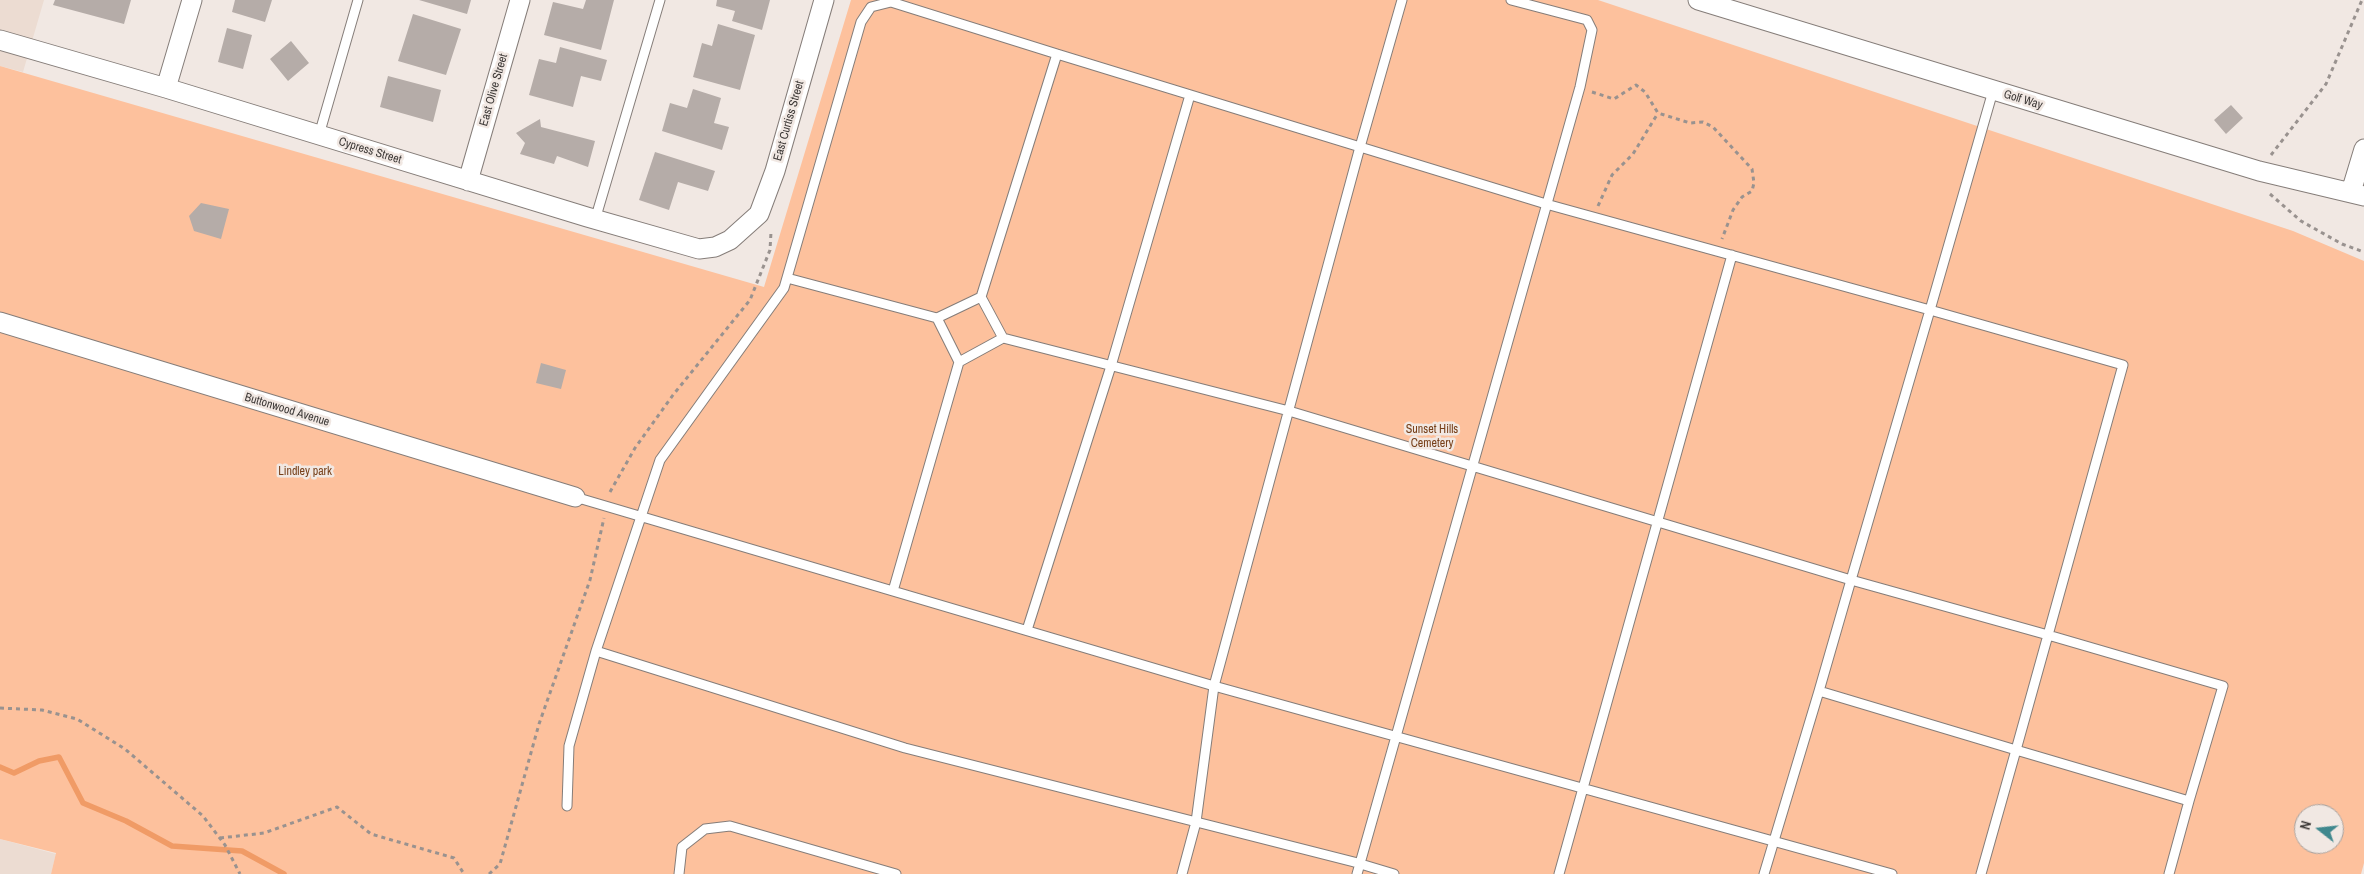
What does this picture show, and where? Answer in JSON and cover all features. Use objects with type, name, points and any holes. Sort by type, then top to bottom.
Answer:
[{"type":"street","points":[[166,88],[192,0]]},
{"type":"street","name":"East Olive Street","points":[[468,181],[520,0]]},
{"type":"street","name":"East Curtiss Street","points":[[738,233],[759,214],[775,171],[824,0]]},
{"type":"street","name":"Golf Way","points":[[1698,0],[2259,171],[2358,194]]},
{"type":"street","name":"Cypress Street","points":[[0,40],[166,88],[595,220],[699,248],[715,247],[738,233]]},
{"type":"street","points":[[2358,194],[2364,149]]},
{"type":"street","name":"Buttonwood Avenue","points":[[0,322],[574,496]]},
{"type":"lane","points":[[319,135],[358,0]]},
{"type":"lane","points":[[595,220],[660,0]]},
{"type":"lane","points":[[1182,874],[1196,822],[1214,686],[1360,147],[1402,0]]},
{"type":"lane","points":[[1357,874],[1471,466],[1580,87],[1592,30],[1587,20],[1511,0]]},
{"type":"lane","points":[[567,806],[569,746],[596,651],[660,460],[784,288],[861,22],[871,7],[890,2],[1546,204],[2122,365],[1981,874]]},
{"type":"lane","points":[[1003,338],[981,297],[1057,54]]},
{"type":"lane","points":[[1764,874],[1930,310],[1992,91]]},
{"type":"lane","points":[[1026,630],[1111,366],[1190,95]]},
{"type":"lane","points":[[1559,874],[1732,255]]},
{"type":"lane","points":[[787,278],[937,318],[981,297]]},
{"type":"lane","points":[[893,591],[959,362],[937,318]]},
{"type":"lane","points":[[959,362],[1003,338],[1289,411],[1851,580],[2223,686],[2169,874]]},
{"type":"lane","points":[[574,496],[1214,686],[1892,874]]},
{"type":"lane","points":[[596,651],[905,748],[1360,863],[1394,874]]},
{"type":"lane","points":[[1819,691],[2189,801]]},
{"type":"lane","points":[[679,874],[682,847],[705,829],[730,826],[896,874]]},
{"type":"path","points":[[2362,0],[2358,15],[2326,84],[2259,171],[2265,189],[2300,221],[2342,244],[2364,252]]},
{"type":"path","points":[[1580,87],[1614,99],[1636,85],[1645,92],[1658,113],[1690,123],[1703,122],[1712,127],[1752,169],[1754,183],[1752,191],[1742,197],[1733,210],[1718,251]]},
{"type":"path","points":[[1593,217],[1612,175],[1633,154],[1658,113]]},
{"type":"path","points":[[0,708],[42,710],[77,719],[125,749],[203,816],[225,845],[240,874]]},
{"type":"path","points":[[220,838],[264,834],[337,807],[371,834],[454,858],[464,874]]},
{"type":"shaded area","points":[[0,0],[44,0],[23,72],[0,66]]},
{"type":"shaded area","points":[[0,839],[56,854],[51,874],[0,874]]},
{"type":"green space","name":"Sunset Hills Cemetery","points":[[851,0],[1598,0],[2293,231],[2364,261],[2364,863],[2361,874],[51,874],[56,853],[0,839],[0,66],[764,287]]},
{"type":"building","points":[[55,0],[131,0],[124,24],[53,5]]},
{"type":"building","points":[[235,0],[272,0],[265,22],[232,12]]},
{"type":"building","points":[[419,0],[471,0],[467,14]]},
{"type":"building","points":[[586,0],[614,0],[601,50],[544,35],[553,2],[583,9]]},
{"type":"building","points":[[717,0],[770,0],[762,30],[732,21],[735,11],[716,6]]},
{"type":"building","points":[[413,14],[461,29],[446,75],[398,61]]},
{"type":"building","points":[[718,24],[755,35],[740,90],[693,77],[702,43],[712,46]]},
{"type":"building","points":[[227,28],[252,35],[243,69],[218,62]]},
{"type":"building","points":[[291,41],[309,63],[288,81],[270,59]]},
{"type":"building","points":[[560,47],[607,60],[601,81],[581,76],[573,107],[529,95],[539,59],[556,63]]},
{"type":"building","points":[[388,76],[441,90],[433,122],[380,107]]},
{"type":"building","points":[[693,89],[721,98],[714,123],[729,127],[722,150],[662,131],[670,103],[687,108]]},
{"type":"building","points":[[2231,105],[2243,118],[2226,134],[2214,120]]},
{"type":"building","points":[[540,119],[541,127],[595,141],[588,167],[557,156],[554,164],[520,154],[525,143],[516,133]]},
{"type":"building","points":[[655,152],[715,171],[708,191],[678,182],[669,210],[639,200]]},
{"type":"building","points":[[201,203],[229,209],[221,239],[194,231],[189,216]]},
{"type":"building","points":[[541,363],[566,370],[561,389],[536,383]]},
{"type":"waterway","points":[[0,767],[14,773],[39,761],[59,757],[83,803],[126,821],[172,846],[242,851],[284,874]]},
{"type":"park label","name":"Lindley park","points":[[305,472]]}]
